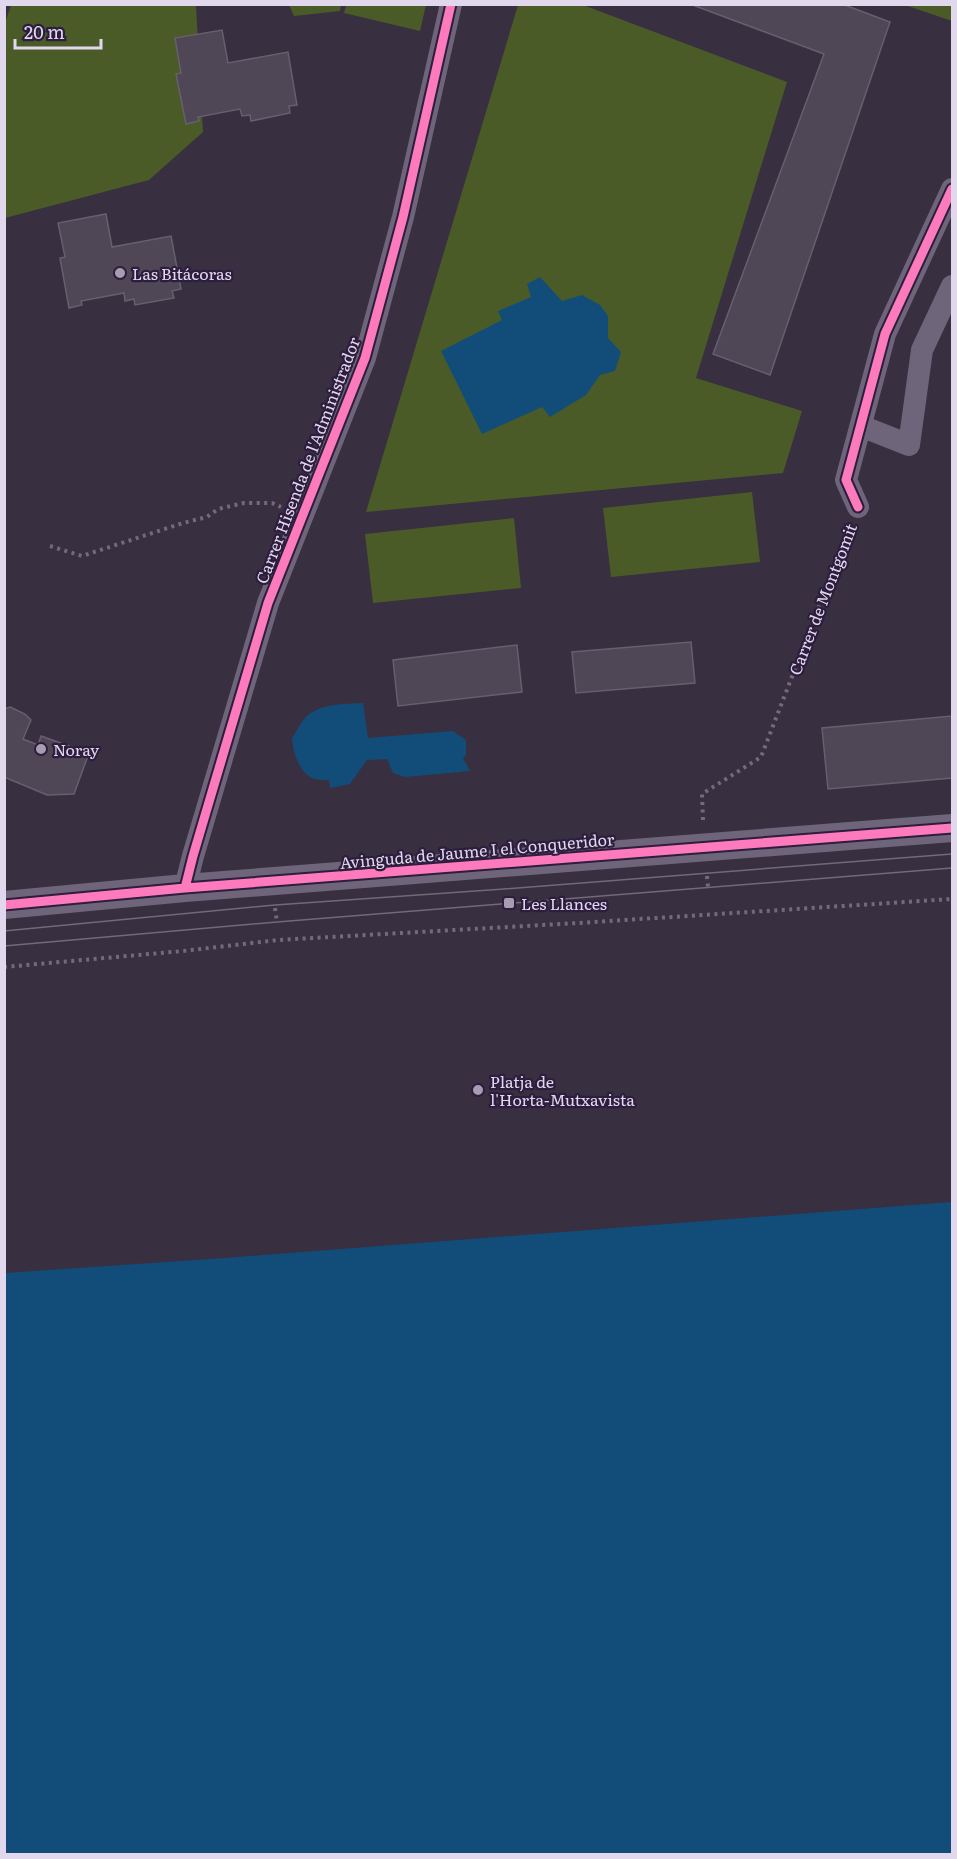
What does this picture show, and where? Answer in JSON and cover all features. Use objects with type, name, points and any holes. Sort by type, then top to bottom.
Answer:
[{"type":"street","name":"Carrer Hisenda de l'Administrador","points":[[185,888],[268,603],[365,358],[403,218],[451,4]]},
{"type":"street","name":"Carrer de Montgomit","points":[[858,507],[846,480],[885,334],[952,189]]},
{"type":"street","points":[[861,426],[909,446],[922,350],[952,286]]},
{"type":"street","name":"Avinguda de Jaume I el Conqueridor","points":[[4,905],[185,888],[952,828]]},
{"type":"path","points":[[50,546],[82,556],[207,517],[218,509],[244,503],[272,503],[302,516]]},
{"type":"path","points":[[4,967],[278,940],[952,899]]},
{"type":"green space","points":[[346,4],[426,5],[420,31],[344,13]]},
{"type":"green space","points":[[11,5],[196,5],[203,132],[149,180],[5,218],[4,26]]},
{"type":"green space","points":[[289,5],[341,5],[340,11],[294,16]]},
{"type":"green space","points":[[518,5],[583,5],[787,82],[696,378],[802,411],[783,473],[366,512]]},
{"type":"green space","points":[[905,5],[952,5],[952,21]]},
{"type":"green space","points":[[752,492],[760,562],[611,577],[603,508]]},
{"type":"green space","points":[[514,518],[521,588],[373,603],[365,534]]},
{"type":"water","points":[[540,277],[562,301],[582,295],[600,305],[608,316],[608,338],[621,352],[615,371],[600,375],[586,395],[550,417],[542,407],[482,434],[441,351],[502,320],[498,311],[531,297],[527,284]]},
{"type":"water","points":[[363,703],[368,738],[453,731],[466,740],[466,755],[463,758],[470,771],[405,777],[393,773],[387,759],[367,760],[350,784],[330,788],[329,780],[309,776],[301,768],[295,756],[292,738],[303,720],[311,713],[325,707]]},
{"type":"water","points":[[952,1202],[952,1854],[5,1854],[5,1273]]},
{"type":"building","points":[[690,4],[842,4],[890,22],[770,375],[713,354],[824,54]]},
{"type":"building","points":[[222,30],[228,63],[288,52],[297,105],[289,106],[290,113],[251,121],[250,115],[242,116],[240,109],[198,117],[199,121],[186,124],[176,74],[181,73],[175,38]]},
{"type":"building","name":"Las Bitácoras","points":[[106,214],[112,247],[171,236],[181,289],[172,291],[174,298],[135,305],[134,299],[125,301],[124,293],[81,301],[82,305],[69,308],[60,258],[65,257],[58,223]]},
{"type":"building","points":[[691,642],[695,683],[576,693],[572,652]]},
{"type":"building","points":[[517,645],[522,692],[398,706],[393,660]]},
{"type":"building","name":"Noray","points":[[10,707],[25,714],[31,720],[23,739],[38,745],[41,736],[89,753],[74,794],[47,795],[4,777],[4,709]]},
{"type":"building","points":[[952,716],[952,778],[828,789],[822,728]]},
{"type":"tram line","points":[[4,931],[275,905],[952,854]]},
{"type":"tram line","points":[[4,946],[952,868]]},
{"type":"cycle path","points":[[185,888],[268,603],[365,358],[403,217],[451,4]]},
{"type":"cycle path","points":[[858,507],[846,480],[885,334],[952,189]]},
{"type":"cycle path","points":[[4,905],[185,888],[952,828]]},
{"type":"place","name":"Las Bitácoras","points":[[120,273]]},
{"type":"place","name":"Noray","points":[[41,749]]},
{"type":"place","name":"Les Llances","points":[[509,903]]},
{"type":"place","name":"Platja de l'Horta-Mutxavista","points":[[478,1090]]}]
